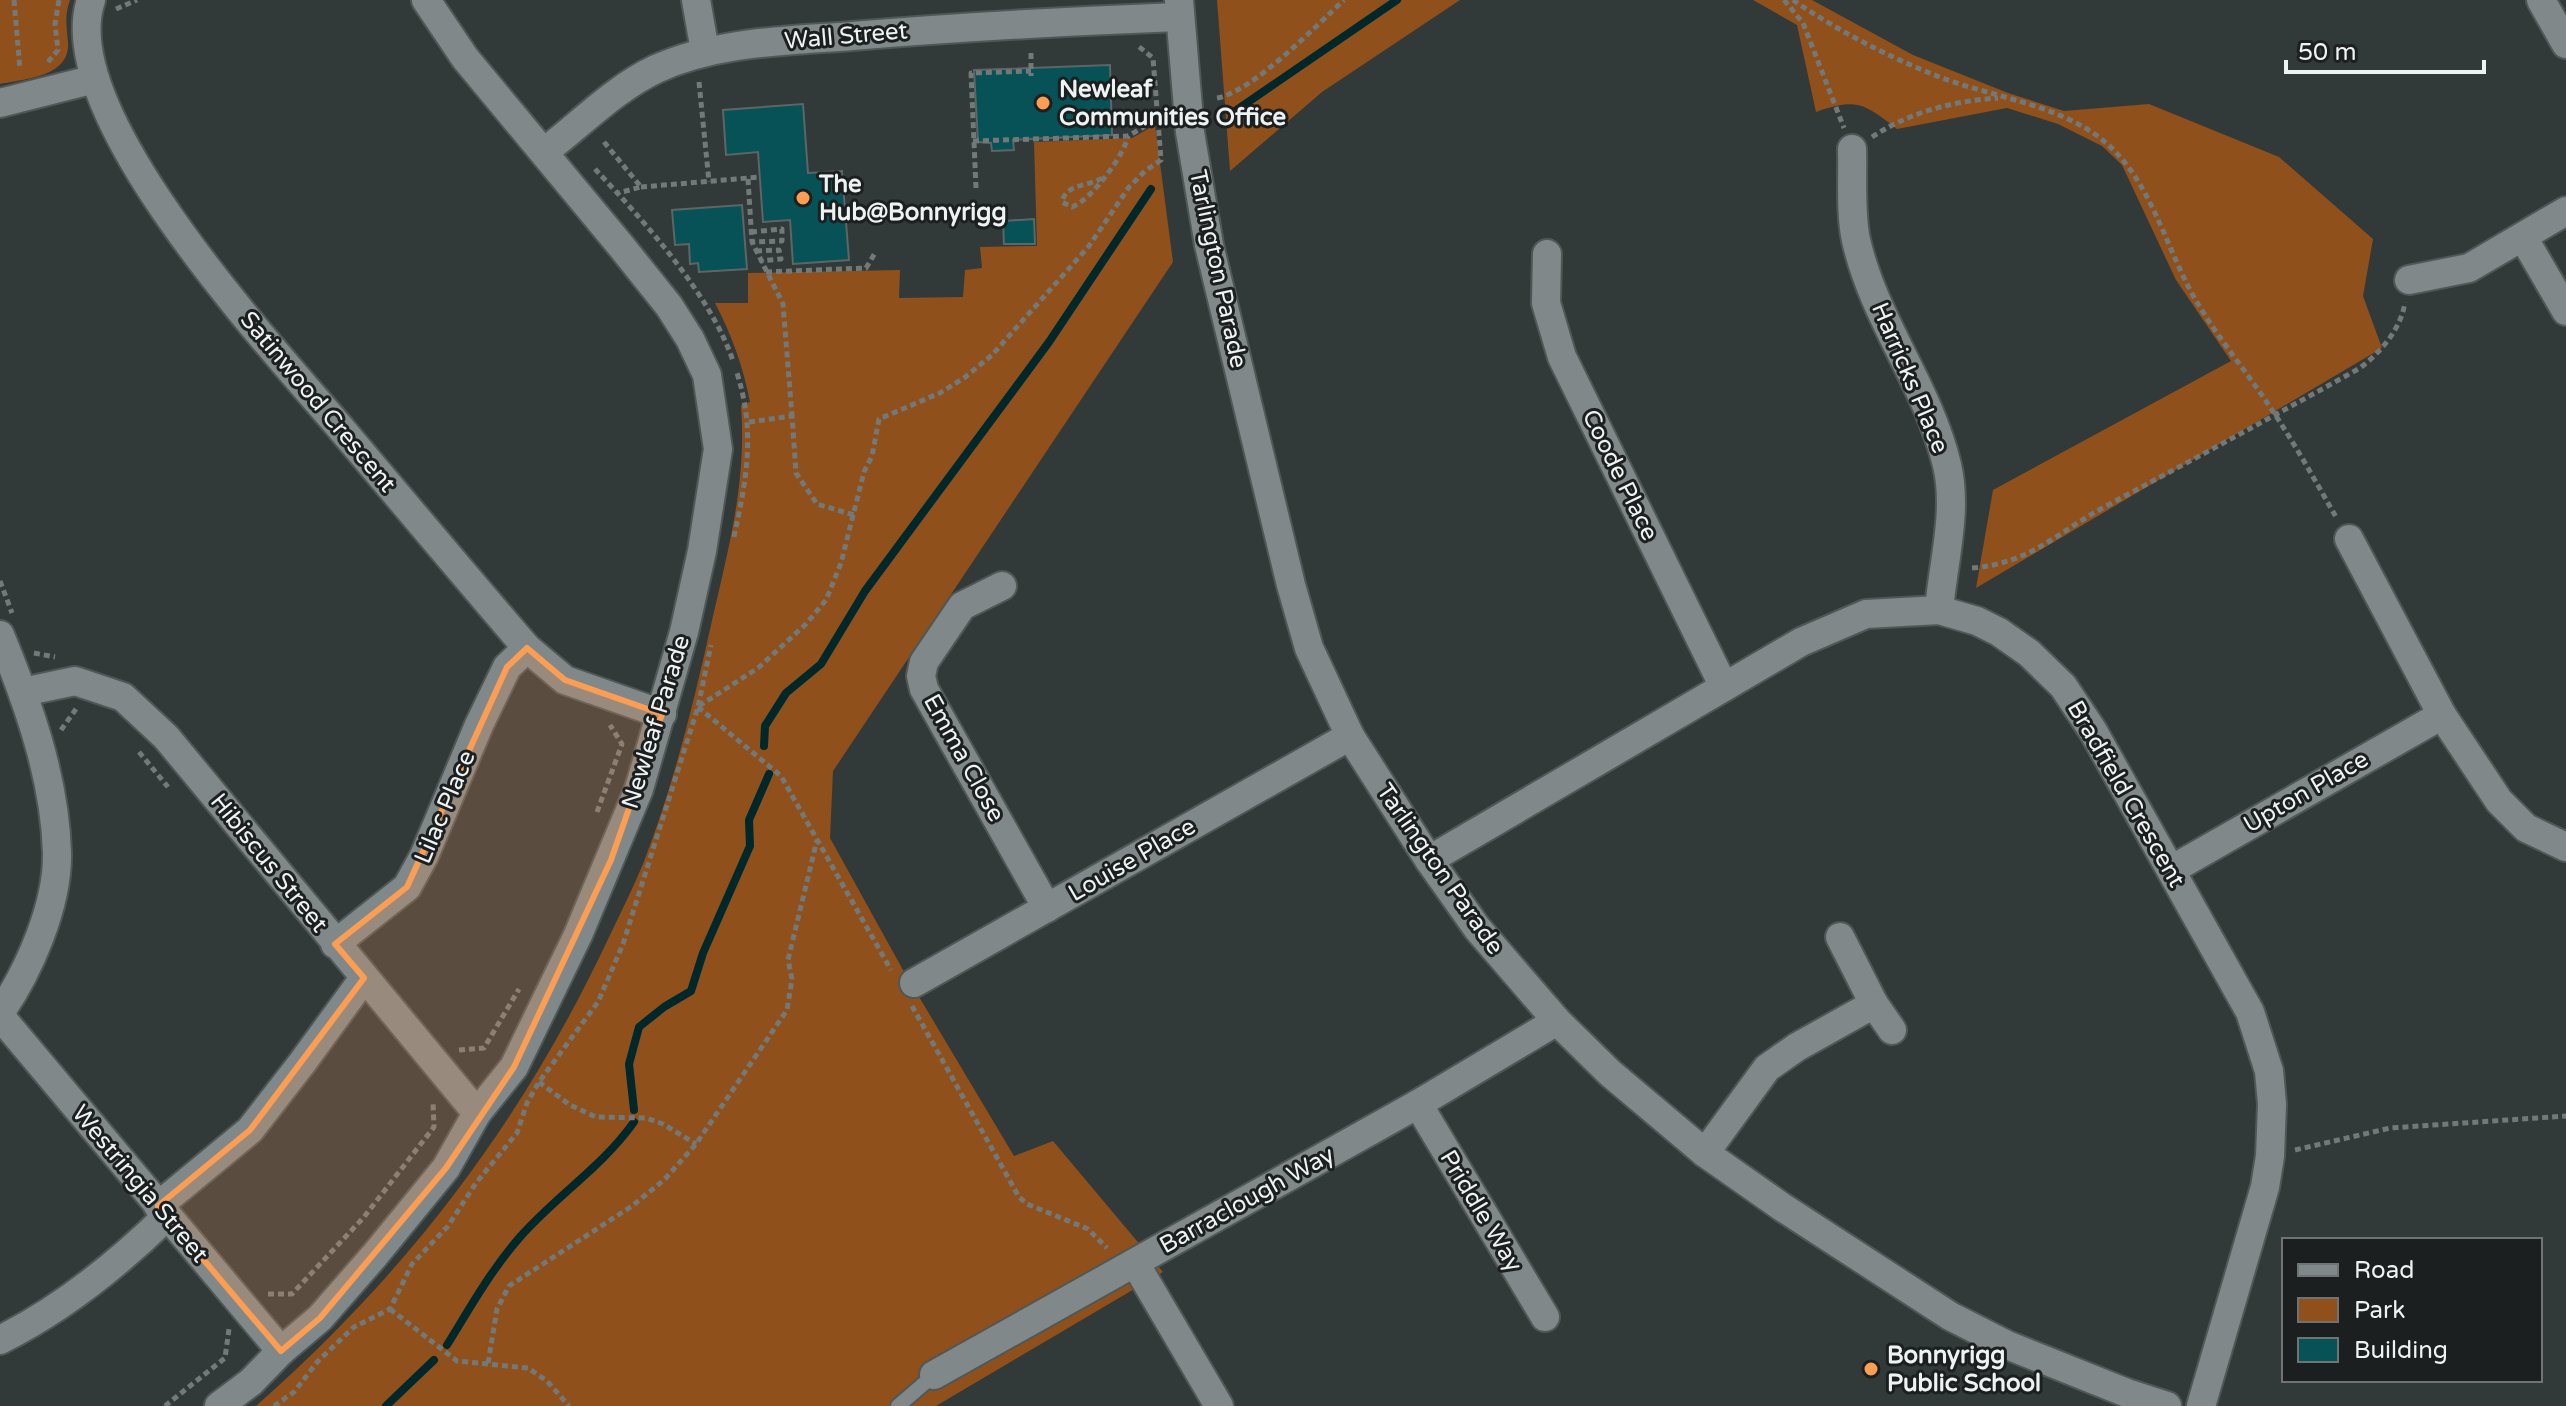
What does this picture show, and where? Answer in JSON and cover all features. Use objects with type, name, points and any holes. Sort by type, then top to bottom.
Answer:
[{"type":"street","points":[[696,0],[705,51]]},
{"type":"street","points":[[2541,0],[2566,44]]},
{"type":"street","name":"Newleaf Parade","points":[[219,1406],[251,1382],[320,1318],[375,1255],[446,1168],[477,1113],[514,1067],[578,935],[639,789],[684,632],[711,501],[718,449],[712,400],[707,375],[690,339],[669,306],[465,58],[432,2]]},
{"type":"street","name":"Wall Street","points":[[544,152],[611,97],[655,70],[705,51],[741,45],[1179,8]]},
{"type":"street","name":"Tarlington Parade","points":[[1179,8],[1190,132],[1213,261],[1309,648],[1350,736],[1429,860],[1477,928],[1557,1021],[1610,1073],[1705,1153],[1950,1316],[2007,1345],[2167,1406]]},
{"type":"street","name":"Satinwood Crescent","points":[[100,10],[86,14],[85,43],[95,79],[142,174],[196,256],[527,648],[565,680],[662,714]]},
{"type":"street","points":[[0,103],[95,79]]},
{"type":"street","name":"Harricks Place","points":[[1852,149],[1856,239],[1878,306],[1935,423],[1948,467],[1951,504],[1939,610]]},
{"type":"street","points":[[2409,280],[2469,268],[2566,211]]},
{"type":"street","points":[[2523,237],[2566,311]]},
{"type":"street","name":"Coode Place","points":[[1547,254],[1546,303],[1562,357],[1724,687]]},
{"type":"street","points":[[2349,539],[2442,715],[2499,801],[2526,828],[2566,847]]},
{"type":"street","name":"Emma Close","points":[[1002,586],[962,606],[924,662],[921,676],[924,689],[1047,908]]},
{"type":"street","name":"Bradfield Crescent","points":[[1429,860],[1801,642],[1866,614],[1939,610],[1977,621],[2029,653],[2063,686],[2093,731],[2250,1012],[2269,1071],[2272,1104],[2270,1156],[2257,1221],[2201,1406]]},
{"type":"street","points":[[0,635],[23,692],[53,807],[57,856],[51,906],[15,992],[0,1014]]},
{"type":"street","name":"Lilac Place","points":[[335,944],[407,887],[424,856],[507,667],[527,648]]},
{"type":"street","name":"Hibiscus Street","points":[[23,692],[75,681],[123,697],[166,737],[477,1113]]},
{"type":"street","name":"Upton Place","points":[[2171,870],[2442,715]]},
{"type":"street","name":"Louise Place","points":[[914,983],[1350,736]]},
{"type":"street","points":[[1840,937],[1874,1004],[1892,1030]]},
{"type":"street","points":[[0,1340],[68,1299],[129,1254],[162,1211],[250,1130],[364,978]]},
{"type":"street","points":[[1705,1153],[1767,1068],[1797,1047],[1874,1004]]},
{"type":"street","name":"Westringia Street","points":[[0,1014],[281,1351]]},
{"type":"street","name":"Barraclough Way","points":[[934,1375],[1418,1104],[1557,1021]]},
{"type":"street","name":"Priddle Way","points":[[1418,1104],[1545,1317]]},
{"type":"street","points":[[1135,1263],[1219,1406]]},
{"type":"lane","points":[[898,1406],[934,1375]]},
{"type":"path","points":[[14,0],[20,69]]},
{"type":"path","points":[[42,64],[52,60],[58,50],[55,24],[59,0]]},
{"type":"path","points":[[100,10],[115,10],[137,0]]},
{"type":"path","points":[[1217,98],[1229,96],[1278,59],[1344,0]]},
{"type":"path","points":[[1784,0],[1803,23],[1852,149],[1899,121],[1931,109],[1972,100],[2002,98],[2052,111],[2094,133],[2115,150],[2154,210],[2197,302],[2276,415],[2349,539]]},
{"type":"path","points":[[1793,0],[1858,40],[1937,76],[2023,104]]},
{"type":"path","points":[[698,707],[758,668],[806,624],[826,600],[841,563],[864,472],[872,456],[879,419],[940,393],[992,355],[1089,246],[1129,187],[1161,160],[1153,58],[1138,46]]},
{"type":"path","points":[[976,188],[971,73],[1031,73],[1031,53]]},
{"type":"path","points":[[10,71],[31,67]]},
{"type":"path","points":[[699,82],[709,182]]},
{"type":"path","points":[[973,141],[1128,136],[1158,119]]},
{"type":"path","points":[[1102,178],[1092,184],[1071,188],[1062,202],[1072,207],[1091,194],[1126,145],[1128,136]]},
{"type":"path","points":[[604,142],[641,187]]},
{"type":"path","points":[[618,193],[641,187],[760,177]]},
{"type":"path","points":[[748,179],[752,242],[783,304],[796,473],[817,504],[854,515]]},
{"type":"path","points":[[751,232],[782,229],[782,241],[752,242]]},
{"type":"path","points":[[756,251],[779,250],[781,259],[760,261]]},
{"type":"path","points":[[766,272],[866,268],[875,253]]},
{"type":"path","points":[[1943,570],[1996,566],[2022,558],[2080,520],[2276,415],[2372,359],[2402,321],[2409,280]]},
{"type":"path","points":[[749,422],[792,416]]},
{"type":"path","points":[[58,733],[76,709],[87,712]]},
{"type":"path","points":[[594,822],[622,744],[612,726],[607,724]]},
{"type":"path","points":[[488,1363],[497,1309],[509,1286],[632,1206],[664,1180],[696,1144],[787,1010],[792,979],[788,960],[817,839]]},
{"type":"path","points":[[456,1051],[484,1048],[521,986]]},
{"type":"path","points":[[539,1082],[570,1105],[596,1117],[646,1118],[663,1124],[696,1144]]},
{"type":"path","points":[[2270,1156],[2390,1128],[2566,1116]]},
{"type":"path","points":[[258,1283],[268,1295],[292,1294],[364,1217],[434,1127]]},
{"type":"path","points":[[390,1309],[457,1361],[528,1368],[547,1381],[569,1406]]},
{"type":"path","points":[[165,1406],[225,1358],[228,1327]]},
{"type":"highlighted area","points":[[527,648],[565,680],[662,714],[611,860],[514,1067],[446,1168],[320,1318],[281,1351],[158,1206],[250,1130],[364,978],[335,944],[407,887],[507,667]]},
{"type":"green space","points":[[0,0],[70,0],[66,16],[67,54],[54,70],[33,78],[0,84]]},
{"type":"green space","points":[[1217,0],[1460,0],[1322,92],[1230,171]]},
{"type":"green space","points":[[1753,0],[1812,0],[1913,55],[2008,93],[2064,111],[2149,104],[2279,157],[2373,239],[2363,296],[2382,348],[1976,588],[1993,490],[2231,361],[2176,280],[2122,165],[2102,146],[2058,124],[2007,108],[1897,129],[1876,113],[1851,104],[1816,112],[1797,25]]},
{"type":"green space","points":[[1155,125],[1173,262],[833,771],[830,838],[903,970],[1014,1156],[1053,1141],[1163,1272],[936,1406],[256,1406],[364,1302],[458,1190],[540,1068],[576,1003],[643,864],[673,776],[689,716],[730,543],[739,489],[741,405],[750,402],[736,351],[715,303],[748,303],[748,273],[900,270],[899,298],[963,297],[965,270],[982,268],[980,247],[1037,246],[1034,142],[1132,138]]},
{"type":"building","name":"Newleaf Communities Office","points":[[1110,65],[1112,135],[1013,140],[1014,150],[992,151],[991,143],[978,142],[974,70]]},
{"type":"building","name":"The Hub@Bonnyrigg","points":[[803,104],[808,173],[842,171],[849,260],[793,264],[790,220],[763,222],[758,152],[726,155],[723,110]]},
{"type":"building","points":[[742,205],[747,269],[699,272],[698,263],[690,264],[689,244],[675,245],[672,210]]},
{"type":"building","points":[[1034,219],[1035,244],[1004,244],[1003,221]]},
{"type":"waterway","points":[[1235,111],[1397,0]]},
{"type":"waterway","points":[[764,746],[765,726],[786,693],[821,664],[865,591],[1049,342],[1151,189]]},
{"type":"waterway","points":[[634,1110],[629,1064],[639,1027],[691,991],[703,953],[750,846],[749,820],[769,774]]},
{"type":"waterway","points":[[447,1345],[509,1250],[548,1208],[608,1153],[634,1122]]},
{"type":"waterway","points":[[386,1406],[434,1360]]},
{"type":"place","name":"Newleaf Communities Office","points":[[1043,103]]},
{"type":"place","name":"The Hub@Bonnyrigg","points":[[803,198]]},
{"type":"place","name":"Bonnyrigg Public School","points":[[1871,1369]]}]
